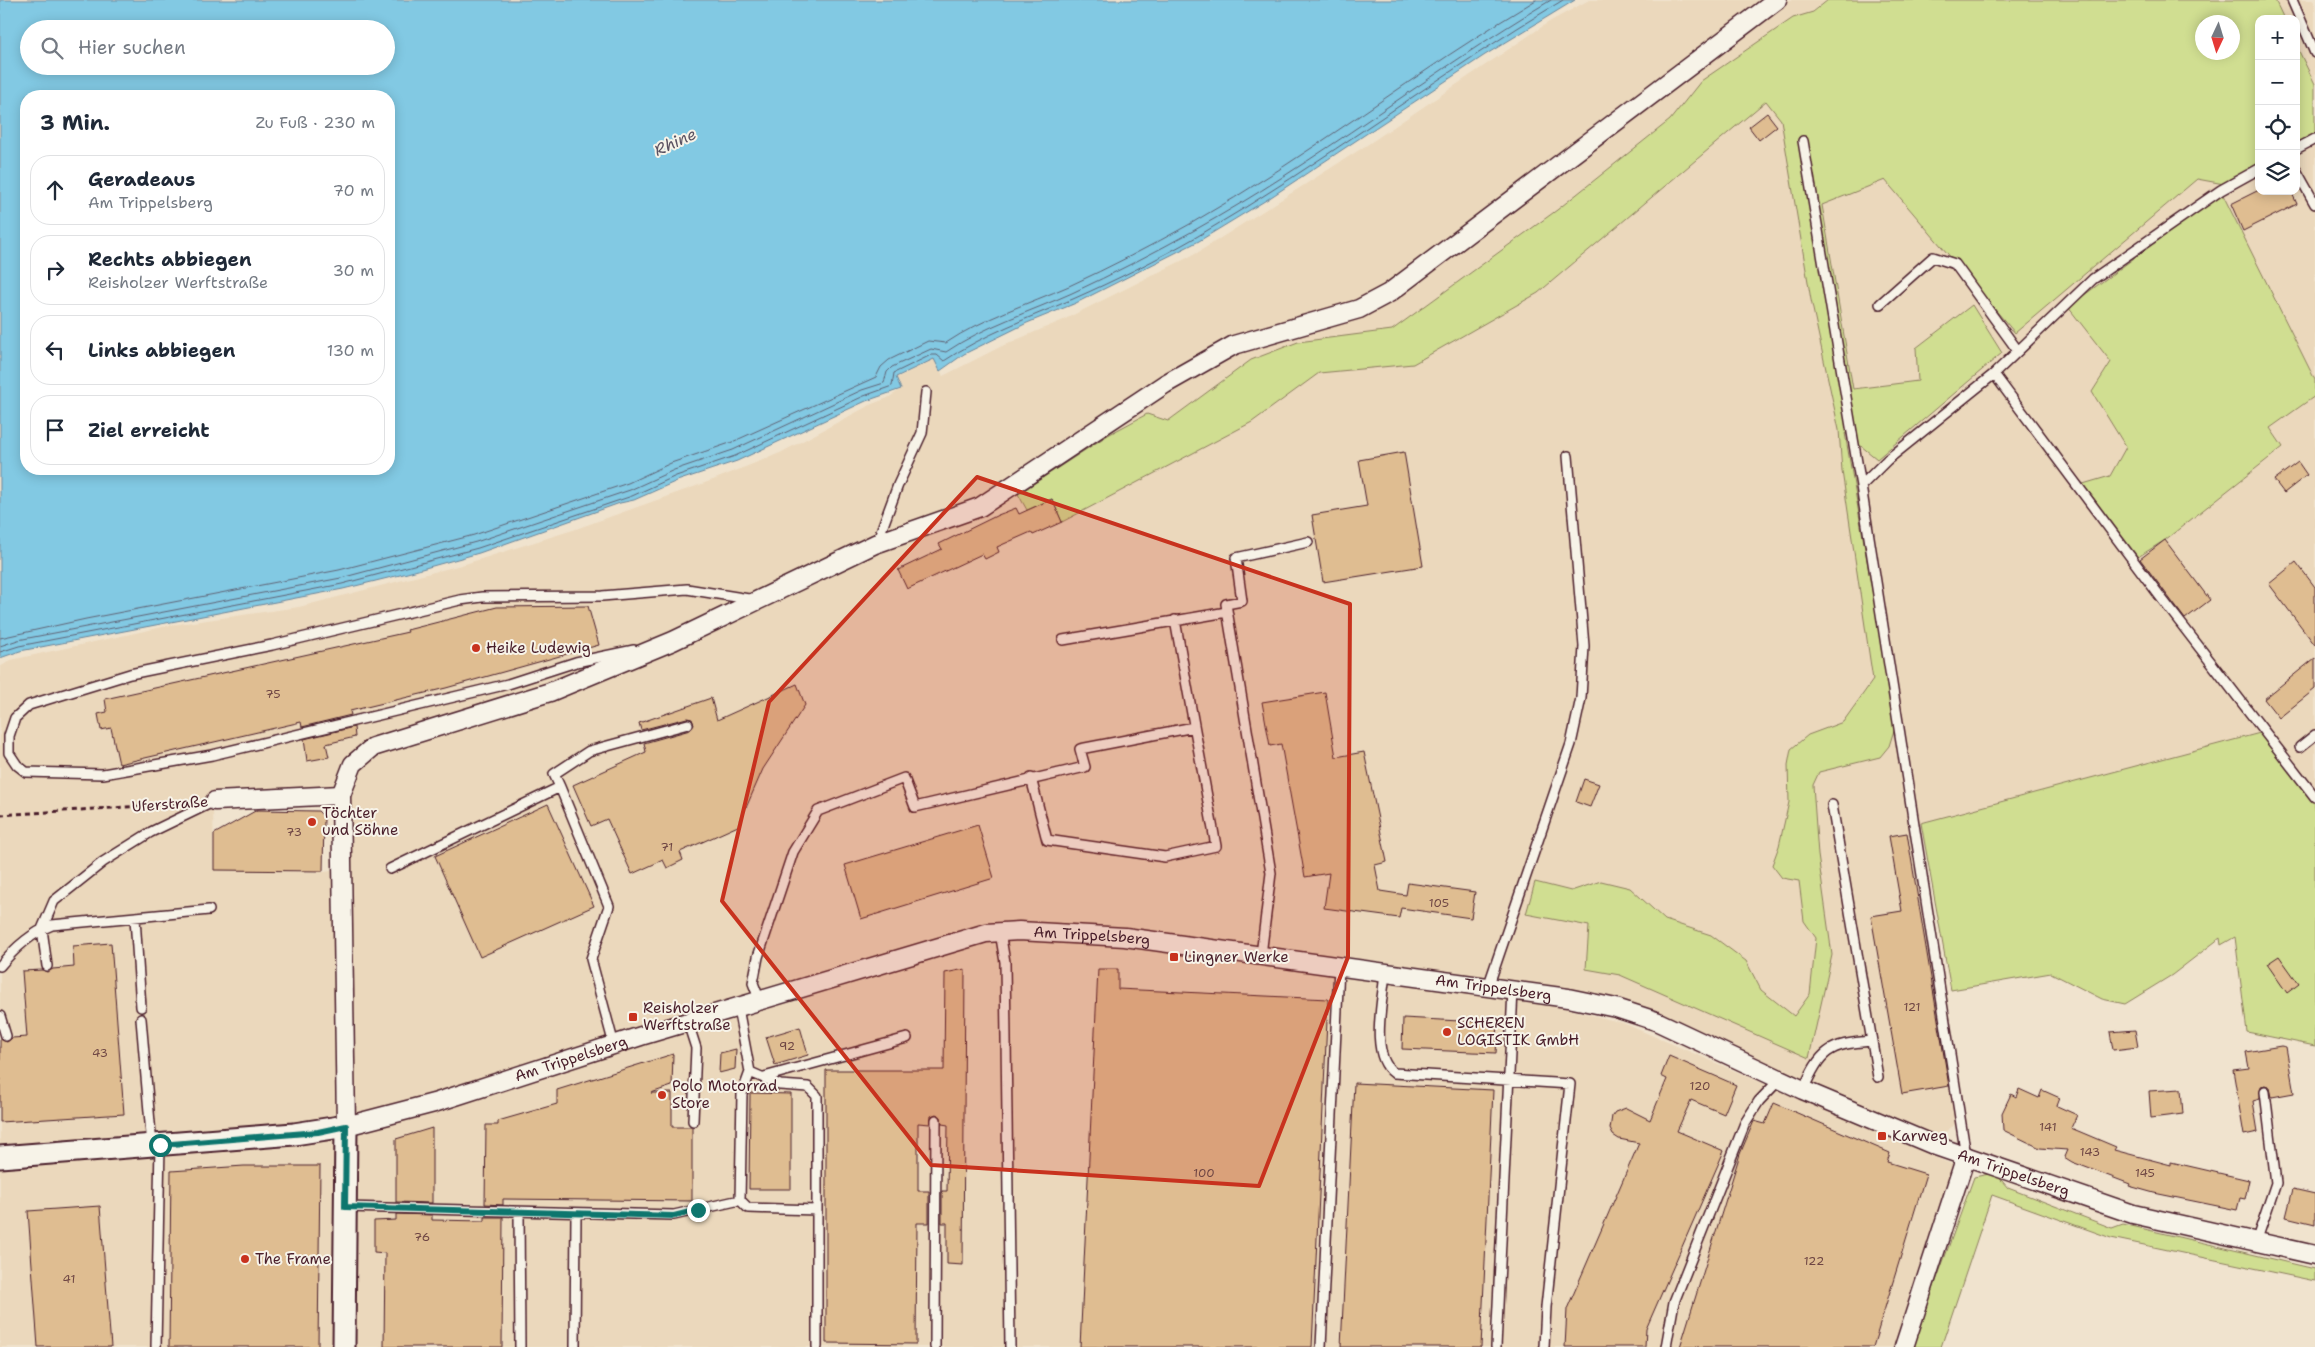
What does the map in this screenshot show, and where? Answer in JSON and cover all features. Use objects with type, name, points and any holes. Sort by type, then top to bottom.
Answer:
[{"type":"street","points":[[344,1347],[346,1126],[341,795],[353,764],[373,747],[550,692],[673,641],[875,544],[980,507],[1165,384],[1234,345],[1359,309],[1389,293],[1777,0]]},
{"type":"street","name":"Uferstraße","points":[[216,801],[341,795]]},
{"type":"street","name":"Am Trippelsberg","points":[[0,1157],[302,1134],[346,1126],[434,1103],[614,1044],[986,933],[1019,931],[1124,937],[1513,990],[1616,1008],[1656,1021],[1803,1090],[1936,1146],[2133,1214],[2315,1256]]},
{"type":"street","points":[[1904,1347],[1966,1156]]},
{"type":"lane","points":[[2292,0],[2315,53]]},
{"type":"lane","points":[[2300,147],[2315,139]]},
{"type":"lane","points":[[1803,141],[1861,486],[1966,1156]]},
{"type":"lane","points":[[1861,486],[1888,460],[1994,374],[2093,279],[2221,190],[2255,171]]},
{"type":"lane","points":[[2300,177],[2315,204]]},
{"type":"lane","points":[[1880,304],[1934,258],[1955,264],[2018,351]]},
{"type":"lane","points":[[1994,374],[2162,599],[2315,797]]},
{"type":"lane","points":[[875,544],[898,485],[922,433],[926,392]]},
{"type":"lane","points":[[1488,987],[1570,744],[1581,698],[1584,646],[1568,456]]},
{"type":"lane","points":[[1261,955],[1271,873],[1226,604],[1242,601],[1236,558],[1308,542]]},
{"type":"lane","points":[[673,641],[576,662],[508,684],[351,723],[212,755],[136,770],[103,774],[26,772],[17,765],[9,753],[9,736],[15,718],[29,705],[130,674],[272,645],[460,600],[482,597],[643,594],[687,589],[756,600]]},
{"type":"lane","points":[[1063,640],[1227,612]]},
{"type":"lane","points":[[1031,778],[1047,840],[1165,857],[1216,846],[1175,620]]},
{"type":"lane","points":[[614,1044],[591,959],[609,906],[554,774],[589,751],[688,724]]},
{"type":"lane","points":[[760,1002],[753,983],[758,957],[793,852],[818,811],[904,778],[915,807],[1031,778],[1085,767],[1080,749],[1194,727]]},
{"type":"lane","points":[[2300,747],[2315,736]]},
{"type":"lane","points":[[390,870],[560,787]]},
{"type":"lane","points":[[47,966],[42,929],[54,900],[103,862],[151,832],[216,801]]},
{"type":"lane","points":[[1832,805],[1878,1078]]},
{"type":"lane","points":[[0,966],[42,929],[62,924],[209,910]]},
{"type":"lane","points":[[135,918],[140,1007]]},
{"type":"lane","points":[[1000,932],[1005,962],[1010,1347]]},
{"type":"lane","points":[[1321,1347],[1339,967]]},
{"type":"lane","points":[[1385,973],[1380,1052],[1390,1070],[1394,1073],[1570,1084],[1546,1307],[1544,1347]]},
{"type":"lane","points":[[1496,1347],[1513,990]]},
{"type":"lane","points":[[738,1008],[750,1072],[742,1094],[740,1200],[748,1208],[817,1210]]},
{"type":"lane","points":[[0,1016],[6,1036]]},
{"type":"lane","points":[[141,1019],[156,1146],[156,1347]]},
{"type":"lane","points":[[688,1023],[696,1048],[692,1121]]},
{"type":"lane","points":[[764,1077],[907,1038]]},
{"type":"lane","points":[[1803,1090],[1816,1061],[1823,1054],[1847,1042],[1872,1041]]},
{"type":"lane","points":[[750,1072],[780,1085],[808,1087],[817,1096],[817,1347]]},
{"type":"lane","points":[[1666,1347],[1674,1302],[1745,1123],[1758,1101],[1780,1079]]},
{"type":"lane","points":[[2256,1242],[2276,1183],[2266,1092]]},
{"type":"lane","points":[[935,1347],[936,1120]]},
{"type":"lane","points":[[345,1207],[674,1216],[740,1200]]},
{"type":"lane","points":[[520,1212],[520,1347]]},
{"type":"lane","points":[[575,1347],[576,1213]]},
{"type":"path","name":"Uferstraße","points":[[0,815],[176,804]]},
{"type":"highlighted area","points":[[977,477],[1350,604],[1348,957],[1259,1186],[931,1165],[722,901],[769,702]]},
{"type":"shaded area","points":[[1589,0],[1828,0],[1813,11],[1925,0],[2315,0],[2315,801],[2260,733],[1921,823],[1918,826],[1959,1122],[1935,1139],[1638,1009],[1589,993],[1398,964],[1076,924],[984,924],[340,1122],[0,1147],[0,667],[11,660],[172,625],[299,607],[465,564],[573,530],[713,480],[780,453],[872,404],[888,398],[901,389],[896,378],[935,359],[943,376],[1004,345],[1061,321],[1197,253],[1367,145],[1549,22]],"holes":[[[334,795],[345,869],[324,872],[214,869],[213,802]]]},
{"type":"shaded area","points":[[1031,939],[1132,945],[1560,1007],[1623,1023],[1958,1167],[1897,1347],[355,1347],[357,1133],[989,940]]},
{"type":"shaded area","points":[[337,1138],[335,1347],[0,1347],[0,1164]]},
{"type":"green space","points":[[1828,0],[2275,0],[2282,15],[2255,15],[2255,166],[2224,184],[2197,179],[2015,333],[1885,180],[1822,205],[1853,389],[1918,381],[1916,348],[1972,305],[2002,353],[1877,459],[1845,433],[1890,694],[1897,721],[1889,746],[1880,757],[1819,772],[1813,785],[1818,855],[1832,955],[1809,1058],[1620,975],[1586,969],[1589,926],[1526,914],[1535,882],[1571,891],[1601,881],[1630,888],[1665,920],[1711,935],[1746,961],[1761,990],[1794,1016],[1810,994],[1816,938],[1804,921],[1799,881],[1782,878],[1772,865],[1779,846],[1789,802],[1788,765],[1791,749],[1808,735],[1843,722],[1873,680],[1842,471],[1839,430],[1811,300],[1781,120],[1766,101],[1538,293],[1413,364],[1319,373],[1252,422],[1062,522],[1052,499],[1027,510],[1018,494],[1108,435],[1147,414],[1168,421],[1251,360],[1298,342],[1392,330],[1557,210],[1670,120],[1701,81],[1793,18],[1813,12]]},
{"type":"green space","points":[[2300,53],[2315,84],[2315,133],[2300,142]]},
{"type":"green space","points":[[2222,193],[2315,380],[2315,396],[2270,428],[2283,447],[2165,540],[2138,557],[2083,484],[2110,476],[2126,447],[2092,392],[2111,362],[2068,307]]},
{"type":"green space","points":[[2260,733],[2315,801],[2315,1046],[2247,1032],[2235,937],[2221,945],[2220,938],[2172,975],[2125,1004],[2102,999],[2051,973],[1951,990],[1921,823]]},
{"type":"green space","points":[[1996,1174],[2008,1188],[2112,1228],[2123,1224],[2315,1269],[2315,1281],[2111,1238],[1992,1195],[1941,1347],[1912,1347],[1974,1177]]},
{"type":"water","name":"Rhine","points":[[0,0],[1575,0],[1485,55],[1268,199],[1199,241],[1076,303],[1027,323],[964,354],[940,371],[934,359],[896,377],[901,389],[866,401],[737,461],[677,481],[634,500],[620,503],[479,553],[400,575],[343,589],[20,651],[0,658]]},
{"type":"building","points":[[1767,113],[1777,126],[1759,140],[1749,127]]},
{"type":"building","points":[[2255,192],[2255,195],[2293,195],[2297,204],[2243,231],[2231,204]]},
{"type":"building","points":[[1404,452],[1423,566],[1323,582],[1312,515],[1367,506],[1359,460]]},
{"type":"building","points":[[2298,462],[2307,475],[2284,493],[2274,480]]},
{"type":"building","points":[[1052,499],[1062,522],[1033,535],[1031,532],[997,547],[999,552],[985,559],[982,554],[907,589],[898,570],[942,549],[939,544],[998,515],[1016,508],[1019,514]]},
{"type":"building","points":[[2165,540],[2210,600],[2185,619],[2140,559]]},
{"type":"building","points":[[2296,562],[2315,587],[2315,645],[2269,584]]},
{"type":"building","points":[[588,606],[599,645],[446,688],[350,711],[351,715],[302,727],[301,722],[119,764],[111,728],[101,730],[98,714],[107,712],[105,699],[408,632],[407,630],[497,607]]},
{"type":"building","points":[[2315,658],[2315,689],[2279,718],[2264,699]]},
{"type":"building","points":[[797,684],[805,705],[763,769],[738,826],[680,852],[683,860],[667,868],[663,860],[632,874],[607,819],[591,826],[573,785],[646,752],[644,743],[690,730],[694,725],[692,719],[687,718],[641,730],[639,723],[711,698],[717,720]]},
{"type":"building","points":[[1325,692],[1336,757],[1364,752],[1387,862],[1375,865],[1380,891],[1406,895],[1408,883],[1475,892],[1471,918],[1401,908],[1399,918],[1324,908],[1329,873],[1305,877],[1281,744],[1270,746],[1262,702]]},
{"type":"building","points":[[354,727],[355,737],[326,744],[329,757],[307,761],[304,739]]},
{"type":"building","points":[[1584,779],[1599,784],[1590,807],[1576,802]]},
{"type":"building","points":[[548,804],[594,906],[480,957],[435,856]]},
{"type":"building","points":[[257,810],[318,811],[324,817],[323,871],[214,870],[214,834]]},
{"type":"building","points":[[978,825],[994,878],[861,919],[845,865]]},
{"type":"building","points":[[1907,833],[1949,1086],[1902,1094],[1871,916],[1902,911],[1889,836]]},
{"type":"building","points":[[111,943],[124,1114],[0,1122],[0,1039],[7,1042],[12,1038],[27,1037],[22,971],[42,970],[47,972],[53,969],[74,967],[73,946]]},
{"type":"building","points":[[2279,956],[2299,984],[2287,993],[2267,964]]},
{"type":"building","points":[[965,969],[963,1265],[947,1264],[947,1223],[942,1223],[942,1191],[947,1191],[948,1125],[942,1124],[941,1117],[936,1114],[931,1116],[930,1124],[918,1123],[918,1191],[929,1191],[929,1223],[917,1223],[916,1344],[826,1343],[826,1070],[944,1070],[945,973]]},
{"type":"building","points":[[1098,969],[1118,969],[1118,989],[1328,999],[1312,1347],[1080,1347]]},
{"type":"building","points":[[1403,1018],[1498,1023],[1496,1053],[1402,1049]]},
{"type":"building","points":[[800,1027],[808,1055],[775,1065],[766,1037]]},
{"type":"building","points":[[2135,1030],[2138,1047],[2113,1050],[2110,1032]]},
{"type":"building","points":[[2281,1046],[2286,1047],[2294,1093],[2272,1097],[2270,1088],[2261,1087],[2260,1099],[2253,1101],[2258,1132],[2244,1135],[2233,1070],[2249,1068],[2246,1052]]},
{"type":"building","points":[[736,1049],[735,1069],[719,1073],[720,1053]]},
{"type":"building","points":[[673,1054],[672,1086],[651,1093],[672,1093],[672,1127],[692,1127],[692,1201],[503,1199],[503,1205],[485,1204],[486,1125],[498,1125],[498,1121],[557,1104],[557,1090]]},
{"type":"building","points":[[1669,1056],[1736,1085],[1724,1114],[1691,1100],[1677,1131],[1724,1151],[1646,1329],[1645,1347],[1565,1347],[1567,1309],[1639,1143],[1619,1139],[1613,1135],[1610,1129],[1612,1116],[1615,1112],[1626,1108],[1650,1120],[1667,1079],[1661,1076]]},
{"type":"building","points":[[1354,1083],[1493,1090],[1481,1347],[1341,1347]]},
{"type":"building","points":[[2019,1089],[2039,1098],[2042,1090],[2060,1098],[2057,1106],[2077,1115],[2071,1128],[2116,1147],[2114,1150],[2171,1165],[2171,1162],[2249,1180],[2245,1199],[2240,1198],[2237,1210],[2129,1186],[2130,1184],[2072,1162],[2064,1157],[2067,1150],[2040,1148],[2003,1130],[2002,1113],[2011,1094],[2016,1097]]},
{"type":"building","points":[[2181,1089],[2183,1114],[2151,1118],[2149,1091]]},
{"type":"building","points":[[750,1093],[791,1094],[791,1189],[749,1189]]},
{"type":"building","points":[[1774,1103],[1890,1153],[1887,1162],[1926,1174],[1873,1347],[1680,1347],[1740,1154],[1754,1121],[1765,1124]]},
{"type":"building","points":[[432,1128],[432,1203],[396,1202],[396,1139]]},
{"type":"building","name":"The Frame","points":[[244,1166],[320,1166],[318,1347],[169,1347],[171,1171]]},
{"type":"building","points":[[2293,1189],[2315,1194],[2315,1224],[2286,1217]]},
{"type":"building","points":[[100,1206],[111,1347],[38,1347],[28,1211]]},
{"type":"building","points":[[396,1214],[432,1215],[432,1220],[485,1221],[485,1217],[503,1217],[502,1347],[384,1347],[385,1253],[374,1252],[374,1221],[396,1220]]},
{"type":"place","name":"Heike Ludewig","points":[[476,648]]},
{"type":"place","name":"Töchter und Söhne","points":[[312,822]]},
{"type":"place","name":"Lingner Werke","points":[[1174,957]]},
{"type":"place","name":"Reisholzer Werftstraße","points":[[633,1017]]},
{"type":"place","name":"SCHEREN LOGISTIK GmbH","points":[[1447,1032]]},
{"type":"place","name":"Polo Motorrad Store","points":[[662,1095]]},
{"type":"place","name":"Karweg","points":[[1882,1136]]},
{"type":"place","name":"The Frame","points":[[245,1259]]},
{"type":"route","points":[[160,1145],[318,1132],[346,1126],[345,1207],[674,1216],[698,1210]]}]
